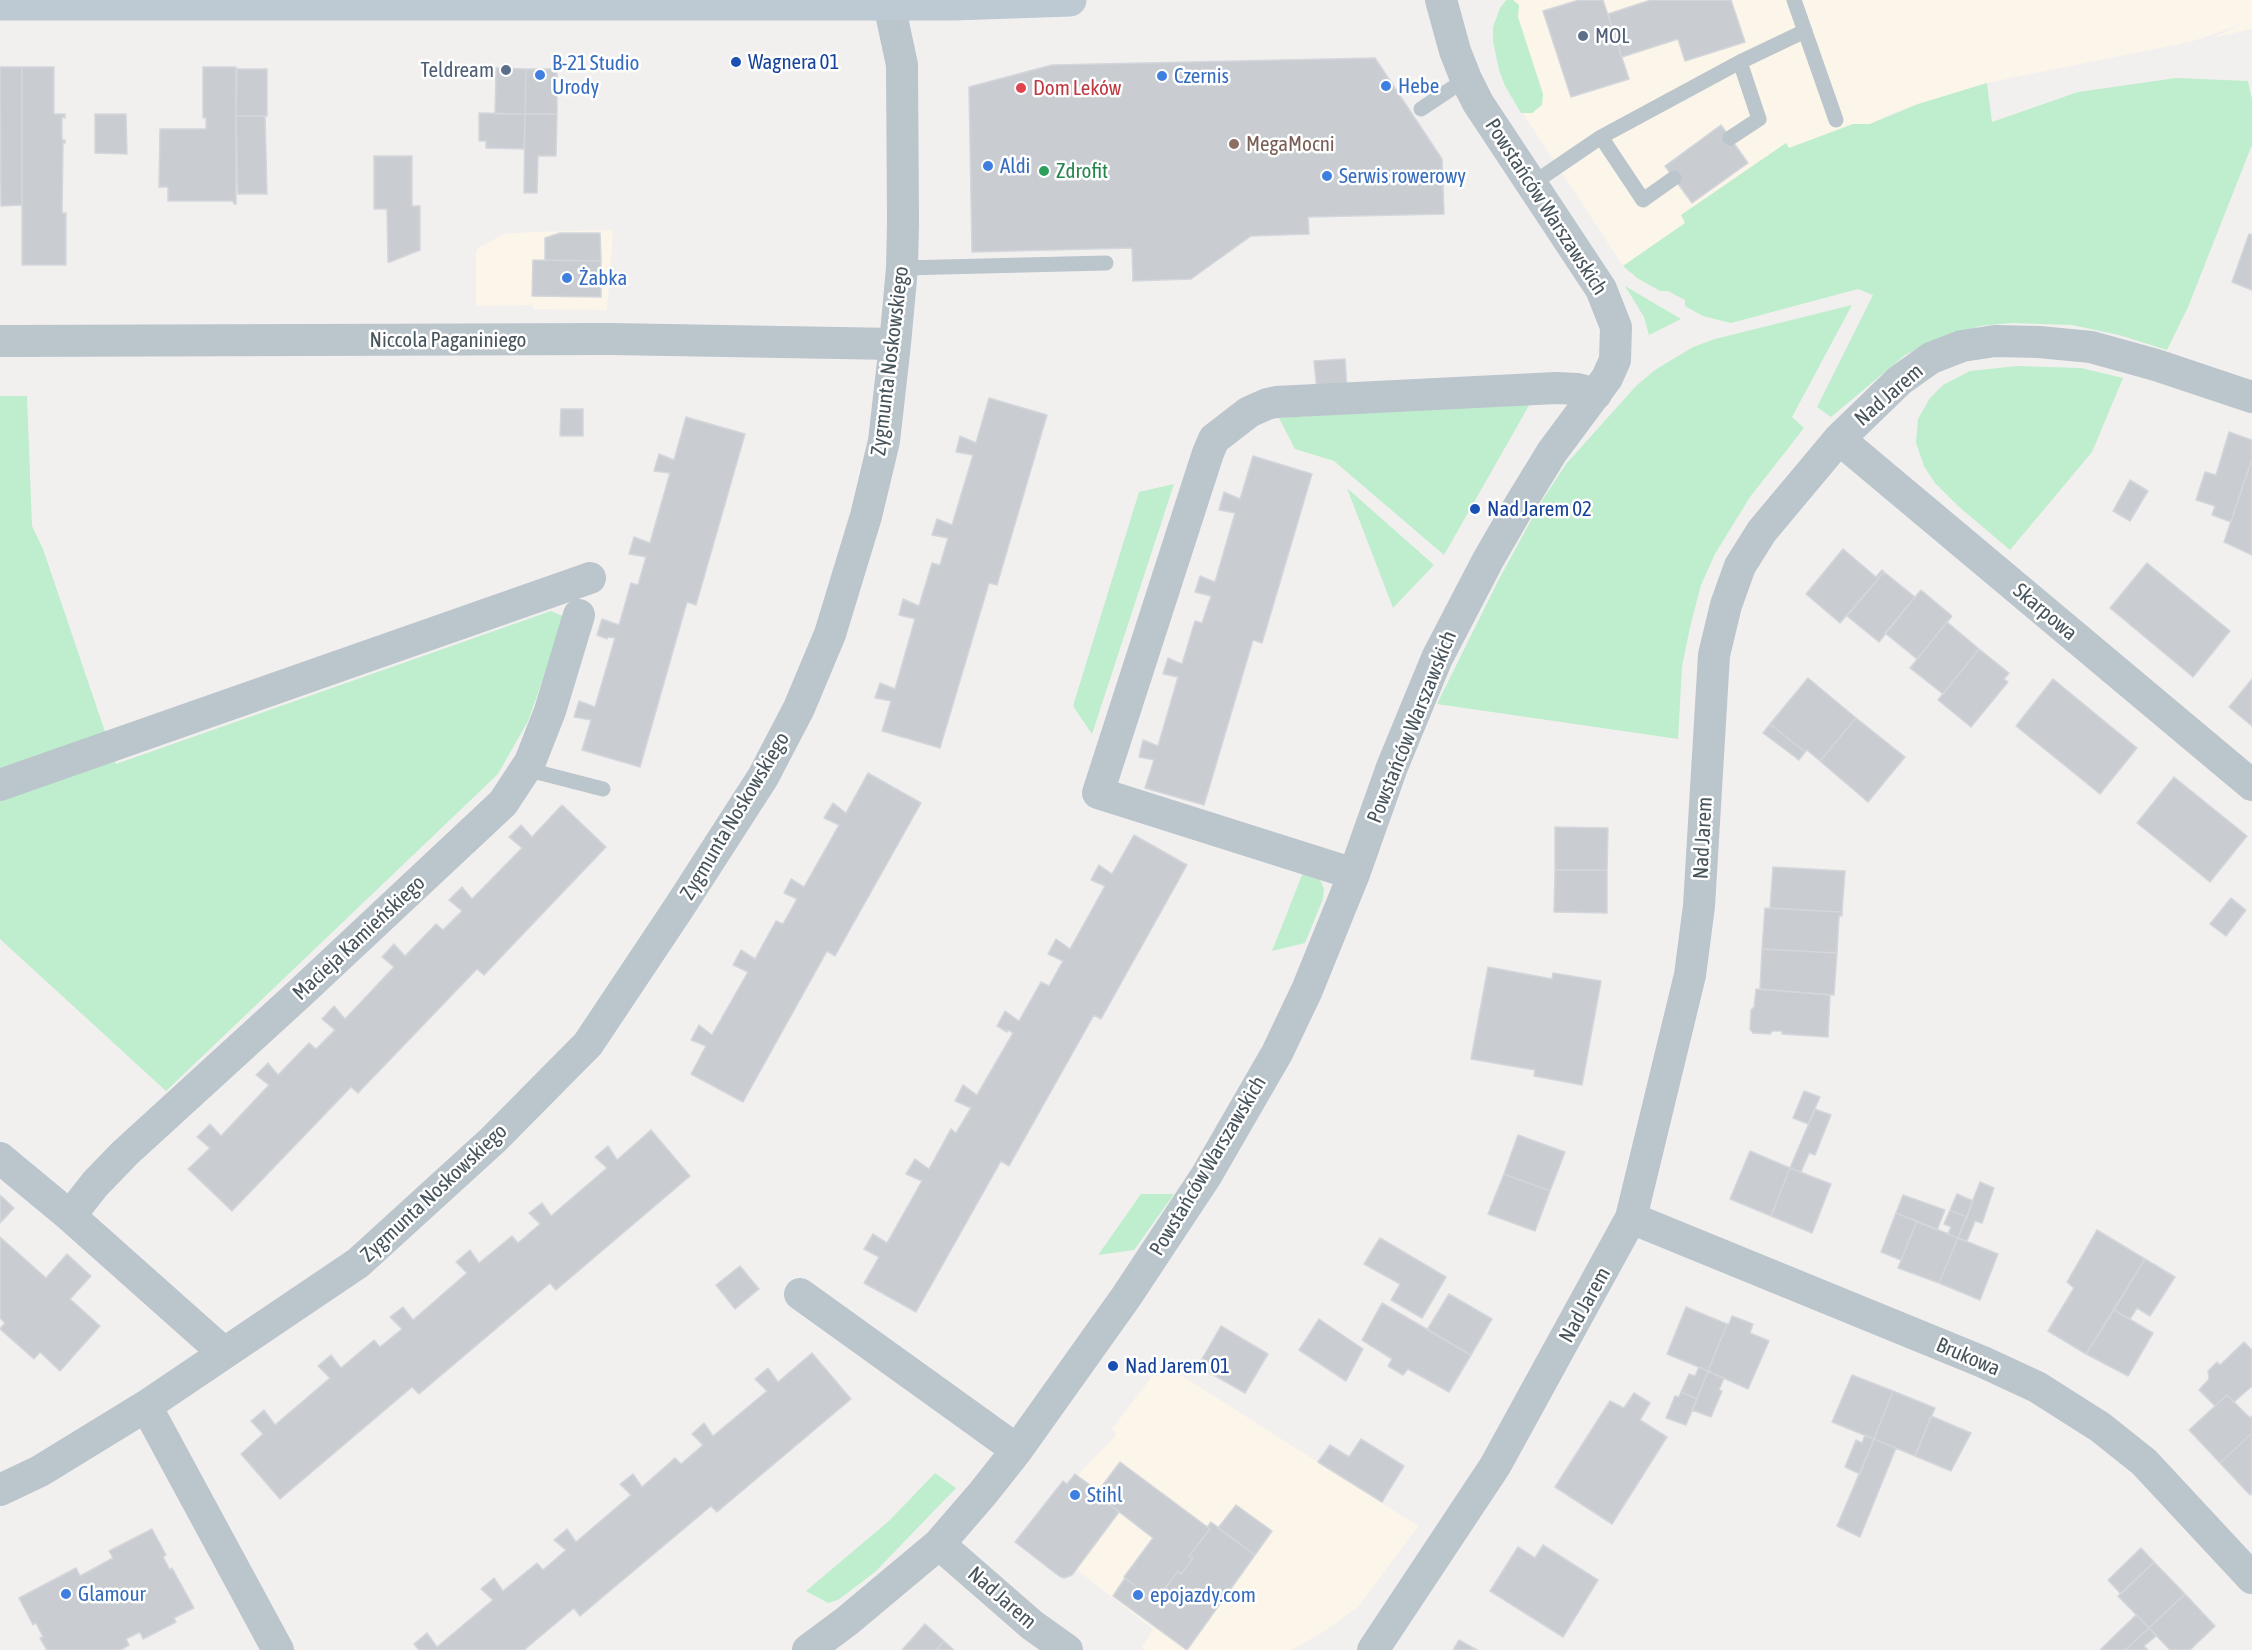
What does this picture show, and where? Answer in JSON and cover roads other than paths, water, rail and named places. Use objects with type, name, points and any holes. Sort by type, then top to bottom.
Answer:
[{"type":"street","points":[[0,4],[1070,0]]},
{"type":"street","name":"Powstańców Warszawskich","points":[[808,1650],[847,1621],[939,1544],[1017,1450],[1170,1232],[1244,1112],[1277,1053],[1307,990],[1354,874],[1396,756],[1437,658],[1488,560],[1522,501],[1552,452],[1607,378],[1615,360],[1616,327],[1610,308],[1587,264],[1493,127],[1466,79],[1455,51],[1442,0]]},
{"type":"street","name":"Zygmunta Noskowskiego","points":[[0,1490],[40,1471],[146,1406],[358,1263],[493,1140],[588,1044],[764,777],[799,708],[830,634],[866,516],[884,441],[902,268],[902,65],[889,2]]},
{"type":"street","name":"Niccola Paganiniego","points":[[0,341],[611,339],[895,344]]},
{"type":"street","name":"Nad Jarem","points":[[1372,1650],[1495,1466],[1631,1218],[1690,975],[1699,906],[1714,655],[1726,605],[1740,566],[1762,531],[1839,440],[1900,380],[1931,358],[1962,346],[1995,341],[2091,347],[2156,365],[2252,397]]},
{"type":"street","points":[[1354,874],[1098,793],[1208,453],[1215,439],[1249,412],[1276,402],[1556,388],[1577,389],[1596,394]]},
{"type":"street","name":"Skarpowa","points":[[1839,440],[2252,785]]},
{"type":"street","points":[[0,785],[590,578]]},
{"type":"street","name":"Macieja Kamieńskiego","points":[[70,1216],[95,1184],[125,1153],[503,802],[530,762],[549,711],[579,615]]},
{"type":"street","points":[[0,1158],[70,1216],[224,1353]]},
{"type":"street","name":"Brukowa","points":[[1631,1218],[1972,1357],[2037,1388],[2100,1427],[2144,1462],[2252,1578]]},
{"type":"street","points":[[800,1294],[1017,1450]]},
{"type":"street","points":[[146,1406],[278,1650]]},
{"type":"street","name":"Nad Jarem","points":[[939,1544],[1032,1625],[1067,1650]]},
{"type":"lane","points":[[1794,0],[1836,120]]},
{"type":"lane","points":[[1532,184],[1600,137],[1740,62],[1805,31]]},
{"type":"lane","points":[[1730,138],[1759,119],[1740,62]]},
{"type":"lane","points":[[1421,109],[1466,79]]},
{"type":"lane","points":[[1600,137],[1644,200],[1674,178]]},
{"type":"lane","points":[[902,268],[1106,263]]},
{"type":"lane","points":[[525,769],[603,789]]},
{"type":"place","name":"MOL","points":[[1583,36]]},
{"type":"place","name":"Wagnera 01","points":[[736,62]]},
{"type":"place","name":"Teldream","points":[[506,70]]},
{"type":"place","name":"B-21 Studio Urody","points":[[540,75]]},
{"type":"place","name":"Czernis","points":[[1162,76]]},
{"type":"place","name":"Hebe","points":[[1386,86]]},
{"type":"place","name":"Dom Leków","points":[[1021,88]]},
{"type":"place","name":"MegaMocni","points":[[1234,144]]},
{"type":"place","name":"Aldi","points":[[988,166]]},
{"type":"place","name":"Zdrofit","points":[[1044,171]]},
{"type":"place","name":"Serwis rowerowy","points":[[1327,176]]},
{"type":"place","name":"Żabka","points":[[567,278]]},
{"type":"place","name":"Nad Jarem 02","points":[[1475,509]]},
{"type":"place","name":"Nad Jarem 01","points":[[1113,1366]]},
{"type":"place","name":"Stihl","points":[[1075,1495]]},
{"type":"place","name":"Glamour","points":[[66,1594]]},
{"type":"place","name":"epojazdy.com","points":[[1138,1595]]}]
